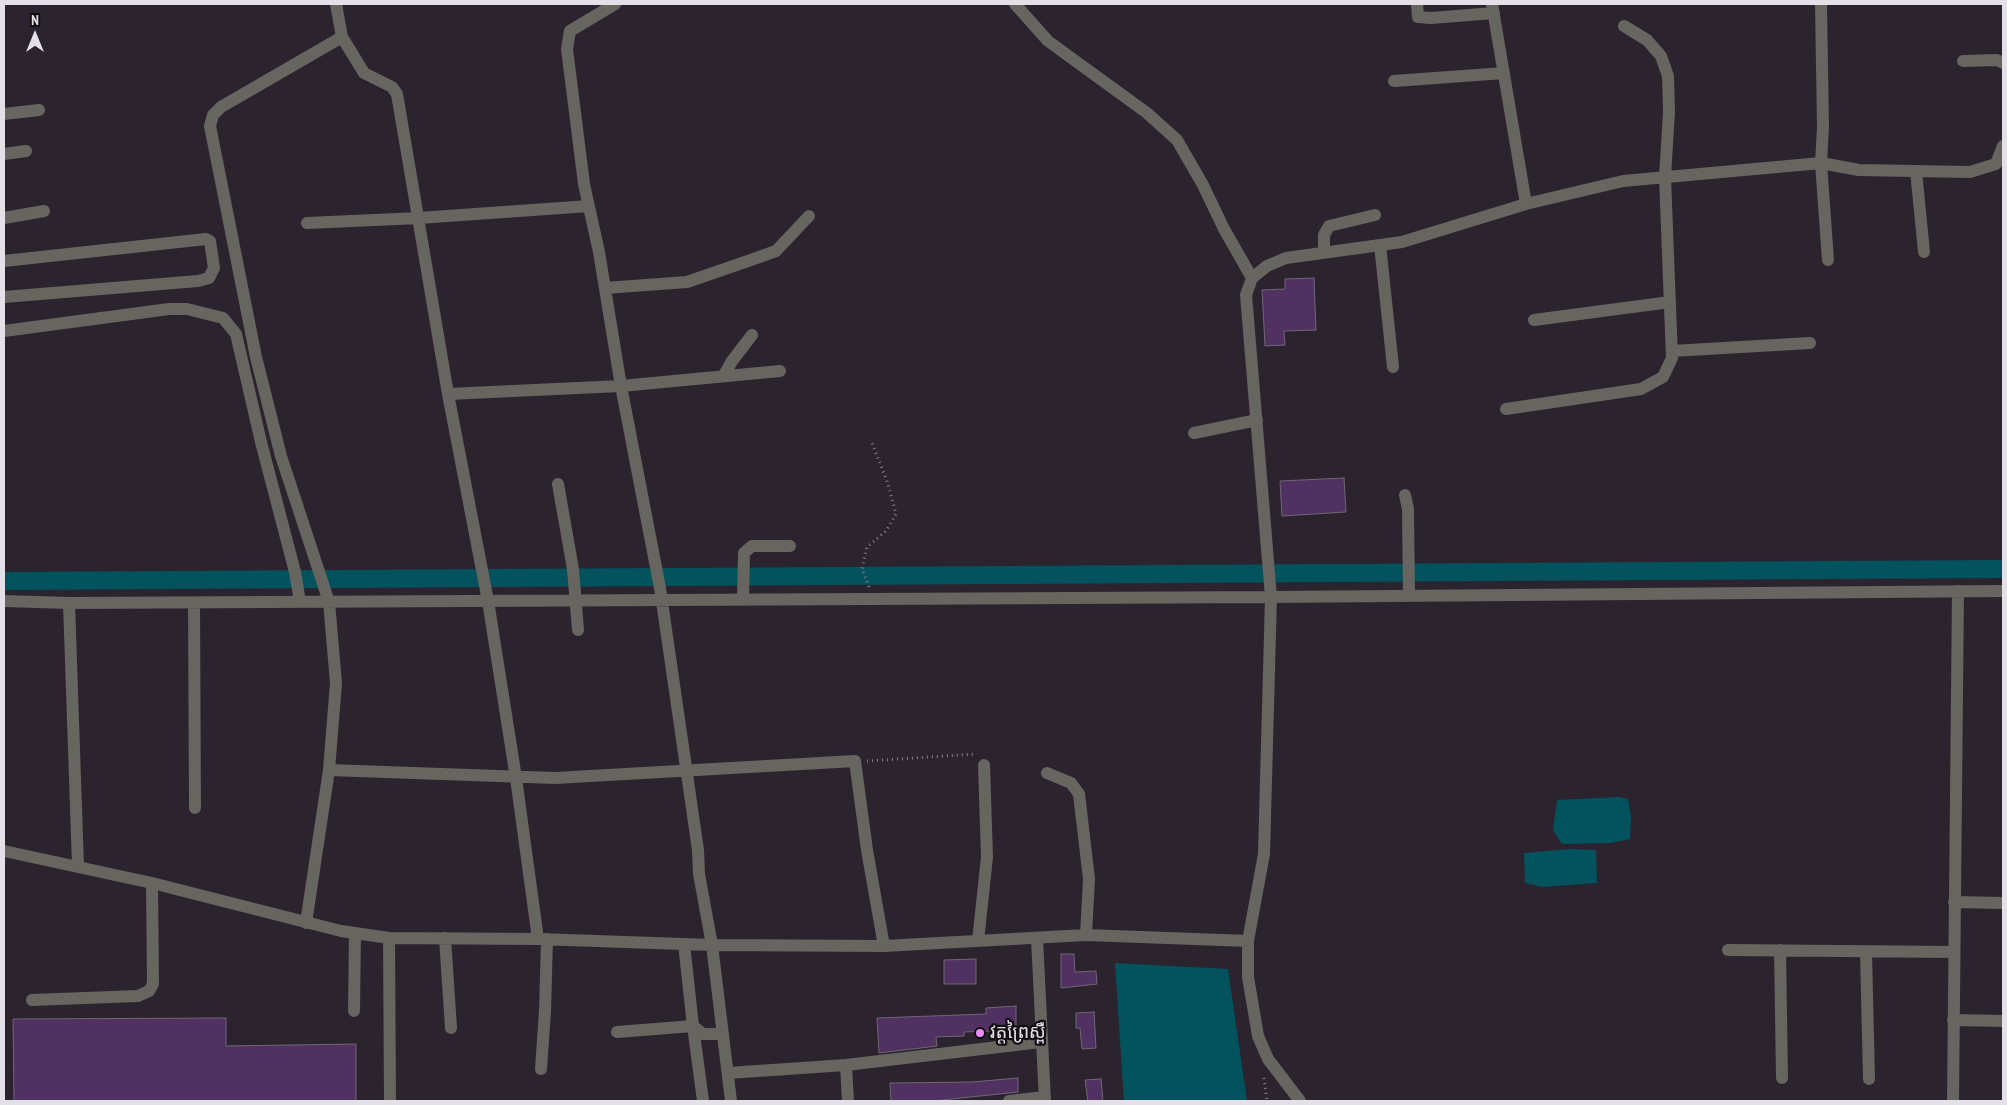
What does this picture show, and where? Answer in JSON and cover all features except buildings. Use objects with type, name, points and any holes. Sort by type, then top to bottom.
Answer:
[{"type":"street","points":[[336,4],[342,37],[364,73],[392,87],[397,94],[448,394],[488,602],[543,939],[541,1069]]},
{"type":"street","points":[[615,4],[570,31],[567,38],[584,184],[657,570],[698,850],[699,874],[712,945],[730,1101]]},
{"type":"street","points":[[1015,4],[1048,41],[1147,113],[1177,140],[1203,186],[1224,230],[1252,278]]},
{"type":"street","points":[[1416,4],[1418,17],[1431,18],[1493,8],[1526,204]]},
{"type":"street","points":[[1821,4],[1823,127],[1821,163],[1828,260]]},
{"type":"street","points":[[1506,409],[1641,389],[1663,376],[1672,358],[1665,177],[1669,112],[1668,76],[1661,56],[1647,40],[1624,26]]},
{"type":"street","points":[[306,923],[329,770],[336,684],[329,602],[281,456],[256,357],[210,126],[213,115],[221,107],[342,37]]},
{"type":"street","points":[[1963,61],[1997,60],[2003,63]]},
{"type":"street","points":[[1394,81],[1504,73]]},
{"type":"street","points":[[4,114],[39,110]]},
{"type":"street","points":[[1300,1101],[1268,1059],[1258,1036],[1248,977],[1248,941],[1264,854],[1271,597],[1270,566],[1246,295],[1252,278],[1267,266],[1286,258],[1402,242],[1526,204],[1623,181],[1821,163],[1859,170],[1970,172],[1996,164],[2003,146]]},
{"type":"street","points":[[4,154],[26,151]]},
{"type":"street","points":[[1916,171],[1924,252]]},
{"type":"street","points":[[307,223],[419,218],[589,206]]},
{"type":"street","points":[[4,218],[44,211]]},
{"type":"street","points":[[1324,253],[1324,235],[1329,226],[1375,215]]},
{"type":"street","points":[[605,288],[687,282],[748,262],[776,251],[809,216]]},
{"type":"street","points":[[4,261],[206,239],[210,241],[214,268],[209,278],[198,281],[4,297]]},
{"type":"street","points":[[1380,245],[1393,367]]},
{"type":"street","points":[[1534,320],[1670,302]]},
{"type":"street","points":[[4,331],[169,309],[188,309],[223,318],[236,334],[300,596]]},
{"type":"street","points":[[724,375],[752,335]]},
{"type":"street","points":[[1672,351],[1810,343]]},
{"type":"street","points":[[448,394],[621,386],[780,371]]},
{"type":"street","points":[[1194,433],[1257,420]]},
{"type":"street","points":[[558,484],[573,569],[578,630]]},
{"type":"street","points":[[1405,495],[1409,596]]},
{"type":"street","points":[[743,600],[742,568],[744,552],[752,546],[790,546]]},
{"type":"street","points":[[1954,1101],[1954,902],[1958,591]]},
{"type":"street","points":[[4,601],[194,603],[300,596],[329,602],[488,602],[576,601],[660,594],[743,600],[2003,591]]},
{"type":"street","points":[[69,603],[78,866]]},
{"type":"street","points":[[194,603],[195,808]]},
{"type":"street","points":[[329,770],[516,778],[855,761],[867,850],[884,946]]},
{"type":"street","points":[[978,941],[987,857],[984,765]]},
{"type":"street","points":[[1047,773],[1071,783],[1079,794],[1088,879],[1086,935]]},
{"type":"street","points":[[4,851],[78,866],[306,923],[388,938],[543,939],[712,945],[884,946],[1086,935],[1248,941]]},
{"type":"street","points":[[32,1000],[138,996],[150,992],[153,984],[152,884]]},
{"type":"street","points":[[1954,902],[2003,903]]},
{"type":"street","points":[[354,1011],[355,933]]},
{"type":"street","points":[[388,938],[390,1101]]},
{"type":"street","points":[[445,938],[451,1028]]},
{"type":"street","points":[[1009,1101],[1045,1099],[1037,938]]},
{"type":"street","points":[[684,944],[703,1101]]},
{"type":"street","points":[[1728,950],[1954,952]]},
{"type":"street","points":[[1780,950],[1782,1078]]},
{"type":"street","points":[[1866,952],[1869,1079]]},
{"type":"street","points":[[1954,1020],[2003,1021]]},
{"type":"street","points":[[617,1032],[693,1026],[703,1034],[723,1034]]},
{"type":"street","points":[[728,1073],[846,1065],[1041,1042]]},
{"type":"street","points":[[846,1065],[848,1101]]},
{"type":"path","points":[[870,588],[862,569],[867,547],[886,531],[896,514],[888,484],[872,443]]},
{"type":"path","points":[[855,761],[978,754],[984,765]]},
{"type":"water","points":[[1618,797],[1628,799],[1631,817],[1630,839],[1610,843],[1562,844],[1553,830],[1557,800]]},
{"type":"water","points":[[1571,849],[1596,850],[1597,883],[1543,887],[1525,883],[1524,853]]},
{"type":"water","points":[[1115,963],[1228,969],[1247,1101],[1124,1101]]},
{"type":"waterway","points":[[4,581],[2003,569]]},
{"type":"place","name":"វត្តព្រៃស្ពឺ","points":[[980,1033]]}]
